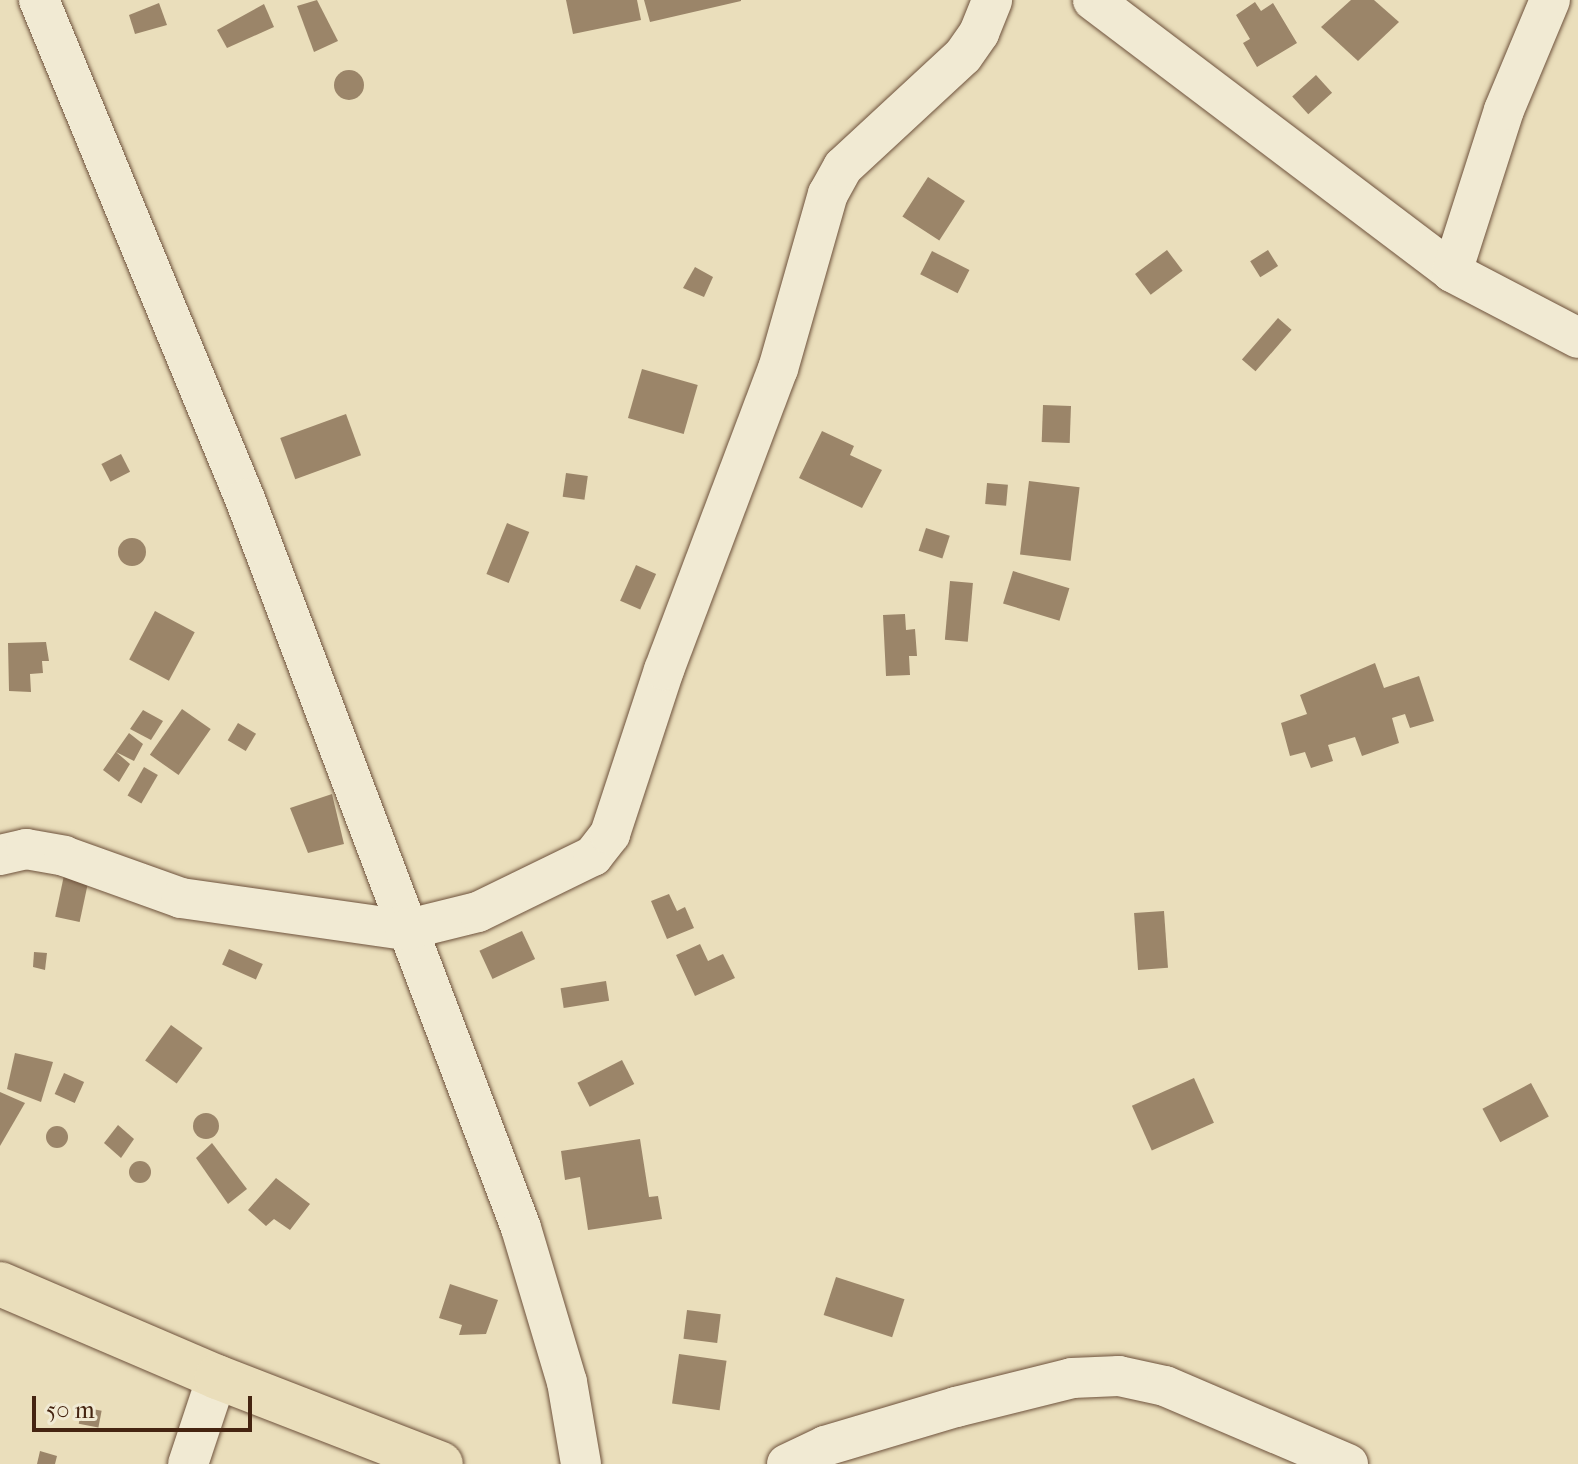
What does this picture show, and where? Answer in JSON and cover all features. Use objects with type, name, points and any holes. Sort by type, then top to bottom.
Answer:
[{"type":"main road","points":[[0,1284],[217,1377],[441,1464]]},
{"type":"street","points":[[39,0],[245,499],[538,1276],[567,1382],[581,1464]]},
{"type":"street","points":[[0,855],[26,849],[64,856],[181,898],[405,930],[478,912],[593,856],[610,834],[664,670],[778,369],[828,194],[843,167],[963,56],[979,33],[992,0]]},
{"type":"street","points":[[1093,0],[1452,272],[1578,338]]},
{"type":"street","points":[[1452,272],[1504,110],[1550,0]]},
{"type":"street","points":[[787,1464],[825,1446],[956,1407],[1072,1378],[1119,1376],[1165,1386],[1348,1464]]},
{"type":"street","points":[[188,1464],[217,1377]]},
{"type":"building","points":[[317,0],[338,41],[314,52],[297,6]]},
{"type":"building","points":[[566,0],[637,0],[641,20],[573,34]]},
{"type":"building","points":[[644,0],[741,0],[741,1],[650,22]]},
{"type":"building","points":[[1351,0],[1374,0],[1399,22],[1358,61],[1321,27]]},
{"type":"building","points":[[1255,2],[1261,11],[1273,3],[1297,43],[1257,67],[1243,43],[1250,39],[1236,15]]},
{"type":"building","points":[[159,3],[167,25],[135,34],[129,15]]},
{"type":"building","points":[[264,4],[274,27],[227,48],[217,30]]},
{"type":"building","points":[[349,70],[359,75],[364,85],[359,95],[349,100],[339,95],[334,85],[339,75]]},
{"type":"building","points":[[1316,75],[1332,93],[1308,114],[1292,96]]},
{"type":"building","points":[[928,177],[965,201],[939,240],[902,216]]},
{"type":"building","points":[[1167,250],[1183,271],[1151,295],[1135,274]]},
{"type":"building","points":[[1268,250],[1278,266],[1260,277],[1250,261]]},
{"type":"building","points":[[932,251],[969,270],[958,293],[920,274]]},
{"type":"building","points":[[695,267],[713,277],[704,297],[683,288]]},
{"type":"building","points":[[1278,318],[1292,330],[1256,371],[1242,360]]},
{"type":"building","points":[[642,369],[698,385],[684,434],[628,418]]},
{"type":"building","points":[[1043,405],[1071,406],[1070,443],[1042,442]]},
{"type":"building","points":[[346,414],[361,455],[295,479],[280,438]]},
{"type":"building","points":[[822,431],[854,446],[850,455],[882,470],[862,508],[799,478]]},
{"type":"building","points":[[121,454],[130,472],[110,482],[101,464]]},
{"type":"building","points":[[566,473],[588,476],[584,500],[563,497]]},
{"type":"building","points":[[1029,481],[1080,487],[1071,561],[1020,554]]},
{"type":"building","points":[[987,483],[1008,485],[1006,506],[985,504]]},
{"type":"building","points":[[507,523],[529,532],[509,583],[486,574]]},
{"type":"building","points":[[926,528],[950,536],[942,559],[919,551]]},
{"type":"building","points":[[132,538],[142,542],[146,552],[142,562],[132,566],[122,562],[118,552],[122,542]]},
{"type":"building","points":[[636,565],[656,574],[640,610],[620,601]]},
{"type":"building","points":[[1013,571],[1069,588],[1059,621],[1003,604]]},
{"type":"building","points":[[950,581],[973,583],[968,642],[945,640]]},
{"type":"building","points":[[155,611],[195,632],[169,681],[129,660]]},
{"type":"building","points":[[905,614],[906,630],[915,629],[917,656],[909,656],[910,675],[886,676],[883,615]]},
{"type":"building","points":[[46,642],[49,661],[42,661],[43,673],[30,674],[31,692],[9,691],[8,643]]},
{"type":"building","points":[[1375,663],[1384,688],[1419,676],[1434,721],[1410,728],[1405,714],[1392,718],[1399,743],[1362,756],[1355,737],[1328,745],[1333,761],[1311,768],[1305,752],[1290,756],[1281,723],[1307,714],[1300,695]]},
{"type":"building","points":[[182,709],[211,729],[179,775],[150,755]]},
{"type":"building","points":[[143,710],[163,721],[151,740],[130,729]]},
{"type":"building","points":[[238,723],[256,734],[246,751],[228,740]]},
{"type":"building","points":[[129,733],[143,744],[134,761],[116,752],[130,764],[119,782],[103,770]]},
{"type":"building","points":[[144,767],[158,775],[141,804],[128,796]]},
{"type":"building","points":[[332,794],[344,844],[308,853],[290,808]]},
{"type":"building","points":[[66,866],[90,871],[80,922],[55,917]]},
{"type":"building","points":[[669,894],[677,911],[685,907],[694,928],[667,939],[651,901]]},
{"type":"building","points":[[1164,911],[1168,968],[1138,970],[1134,913]]},
{"type":"building","points":[[522,931],[535,959],[493,979],[479,951]]},
{"type":"building","points":[[700,944],[708,961],[723,954],[735,978],[695,996],[676,955]]},
{"type":"building","points":[[229,949],[263,964],[256,980],[222,965]]},
{"type":"building","points":[[34,952],[47,953],[45,970],[33,967]]},
{"type":"building","points":[[606,981],[609,1001],[564,1008],[561,988]]},
{"type":"building","points":[[171,1025],[203,1048],[177,1084],[145,1061]]},
{"type":"building","points":[[15,1053],[53,1062],[41,1102],[7,1089]]},
{"type":"building","points":[[622,1060],[634,1084],[590,1107],[577,1083]]},
{"type":"building","points":[[64,1073],[84,1082],[75,1103],[55,1094]]},
{"type":"building","points":[[1194,1078],[1214,1123],[1152,1150],[1132,1106]]},
{"type":"building","points":[[1531,1083],[1549,1117],[1500,1142],[1482,1109]]},
{"type":"building","points":[[0,1092],[25,1103],[0,1146]]},
{"type":"building","points":[[206,1113],[215,1117],[219,1126],[215,1135],[206,1139],[197,1135],[193,1126],[197,1117]]},
{"type":"building","points":[[118,1125],[134,1139],[121,1158],[104,1143]]},
{"type":"building","points":[[53,1126],[61,1126],[68,1137],[61,1148],[53,1148],[46,1141],[46,1133]]},
{"type":"building","points":[[640,1139],[649,1197],[658,1196],[662,1219],[588,1230],[580,1177],[565,1180],[561,1151]]},
{"type":"building","points":[[212,1143],[247,1189],[228,1204],[196,1158]]},
{"type":"building","points":[[136,1161],[144,1161],[151,1172],[144,1183],[136,1183],[129,1176],[129,1168]]},
{"type":"building","points":[[276,1178],[310,1204],[290,1230],[274,1219],[266,1226],[248,1210]]},
{"type":"building","points":[[836,1277],[904,1299],[892,1337],[824,1315]]},
{"type":"building","points":[[450,1284],[498,1300],[486,1334],[459,1335],[462,1325],[439,1318]]},
{"type":"building","points":[[687,1310],[721,1314],[717,1343],[683,1339]]},
{"type":"building","points":[[679,1354],[727,1361],[720,1410],[672,1404]]},
{"type":"building","points":[[82,1407],[102,1411],[98,1428],[79,1424]]},
{"type":"building","points":[[40,1451],[57,1456],[55,1464],[37,1464]]}]
